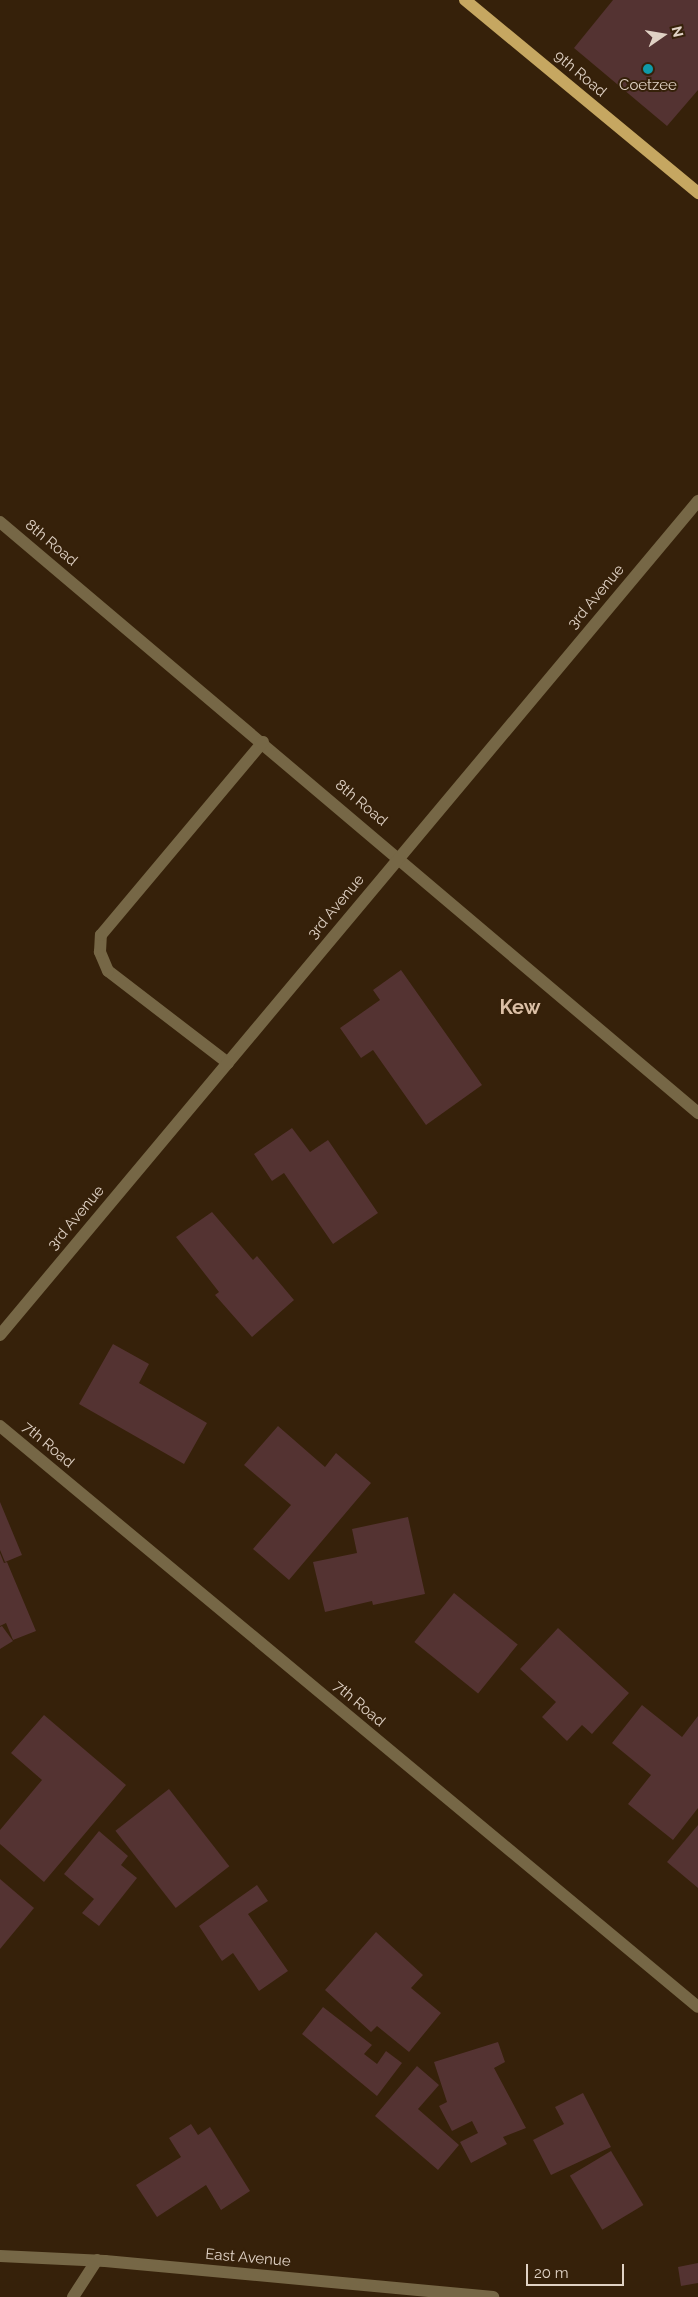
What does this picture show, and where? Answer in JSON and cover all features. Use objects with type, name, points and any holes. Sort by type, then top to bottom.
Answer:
[{"type":"main road","name":"9th Road","points":[[465,0],[698,193]]},
{"type":"street","name":"3rd Avenue","points":[[0,1335],[698,502]]},
{"type":"street","name":"8th Road","points":[[0,522],[399,857],[698,1113]]},
{"type":"street","points":[[228,1062],[108,970],[100,952],[102,935],[262,742]]},
{"type":"street","name":"7th Road","points":[[0,1426],[698,2006]]},
{"type":"street","name":"East Avenue","points":[[0,2256],[97,2260],[493,2297]]},
{"type":"street","points":[[73,2297],[97,2260]]},
{"type":"building","name":"Coetzee","points":[[613,0],[698,0],[698,90],[667,126],[574,48]]},
{"type":"building","points":[[401,970],[482,1085],[426,1125],[373,1050],[361,1058],[340,1028],[380,1000],[373,990]]},
{"type":"building","points":[[292,1128],[310,1152],[328,1140],[378,1213],[333,1244],[284,1173],[272,1181],[254,1154]]},
{"type":"building","points":[[212,1212],[253,1260],[257,1256],[294,1300],[252,1337],[215,1295],[219,1292],[176,1237]]},
{"type":"building","points":[[113,1344],[149,1364],[139,1383],[207,1423],[184,1464],[79,1404]]},
{"type":"building","points":[[278,1426],[325,1467],[336,1453],[371,1483],[289,1580],[253,1549],[291,1505],[244,1465]]},
{"type":"building","points":[[0,1502],[22,1555],[5,1562],[0,1550]]},
{"type":"building","points":[[408,1517],[425,1594],[373,1605],[372,1601],[325,1612],[313,1562],[357,1553],[352,1529]]},
{"type":"building","points":[[0,1553],[4,1563],[7,1562],[36,1631],[13,1640],[6,1623],[0,1626]]},
{"type":"building","points":[[454,1593],[518,1645],[478,1694],[414,1642]]},
{"type":"building","points":[[2,1626],[13,1641],[0,1649],[0,1627]]},
{"type":"building","points":[[558,1628],[629,1693],[592,1734],[582,1725],[567,1741],[542,1717],[556,1702],[520,1669]]},
{"type":"building","points":[[642,1705],[682,1737],[698,1716],[698,1808],[673,1840],[628,1804],[651,1775],[612,1743]]},
{"type":"building","points":[[44,1715],[126,1785],[44,1882],[0,1844],[0,1830],[42,1780],[11,1753]]},
{"type":"building","points":[[169,1789],[229,1866],[176,1908],[115,1831]]},
{"type":"building","points":[[698,1825],[698,1888],[667,1862]]},
{"type":"building","points":[[99,1831],[128,1856],[121,1865],[137,1878],[99,1926],[82,1913],[94,1899],[64,1874]]},
{"type":"building","points":[[0,1879],[34,1908],[0,1949]]},
{"type":"building","points":[[257,1885],[268,1901],[248,1914],[288,1971],[259,1991],[233,1953],[222,1961],[199,1926]]},
{"type":"building","points":[[376,1932],[423,1975],[411,1988],[441,2013],[409,2052],[377,2026],[371,2032],[325,1990]]},
{"type":"building","points":[[323,2007],[372,2045],[364,2054],[377,2064],[386,2051],[402,2063],[377,2096],[302,2034]]},
{"type":"building","points":[[498,2042],[505,2062],[494,2068],[526,2128],[503,2137],[507,2144],[471,2163],[460,2142],[478,2133],[472,2121],[452,2131],[439,2106],[447,2102],[434,2062]]},
{"type":"building","points":[[417,2066],[439,2085],[418,2109],[459,2145],[438,2170],[375,2116]]},
{"type":"building","points":[[583,2093],[611,2147],[551,2175],[533,2140],[564,2124],[555,2107]]},
{"type":"building","points":[[191,2124],[198,2135],[210,2127],[250,2191],[221,2210],[206,2185],[157,2217],[136,2185],[181,2157],[169,2138]]},
{"type":"building","points":[[611,2151],[643,2205],[602,2230],[570,2176]]},
{"type":"building","points":[[698,2263],[698,2283],[681,2286],[678,2267]]},
{"type":"place","name":"Coetzee","points":[[648,69]]},
{"type":"district","name":"Kew","points":[[520,1007]]}]
